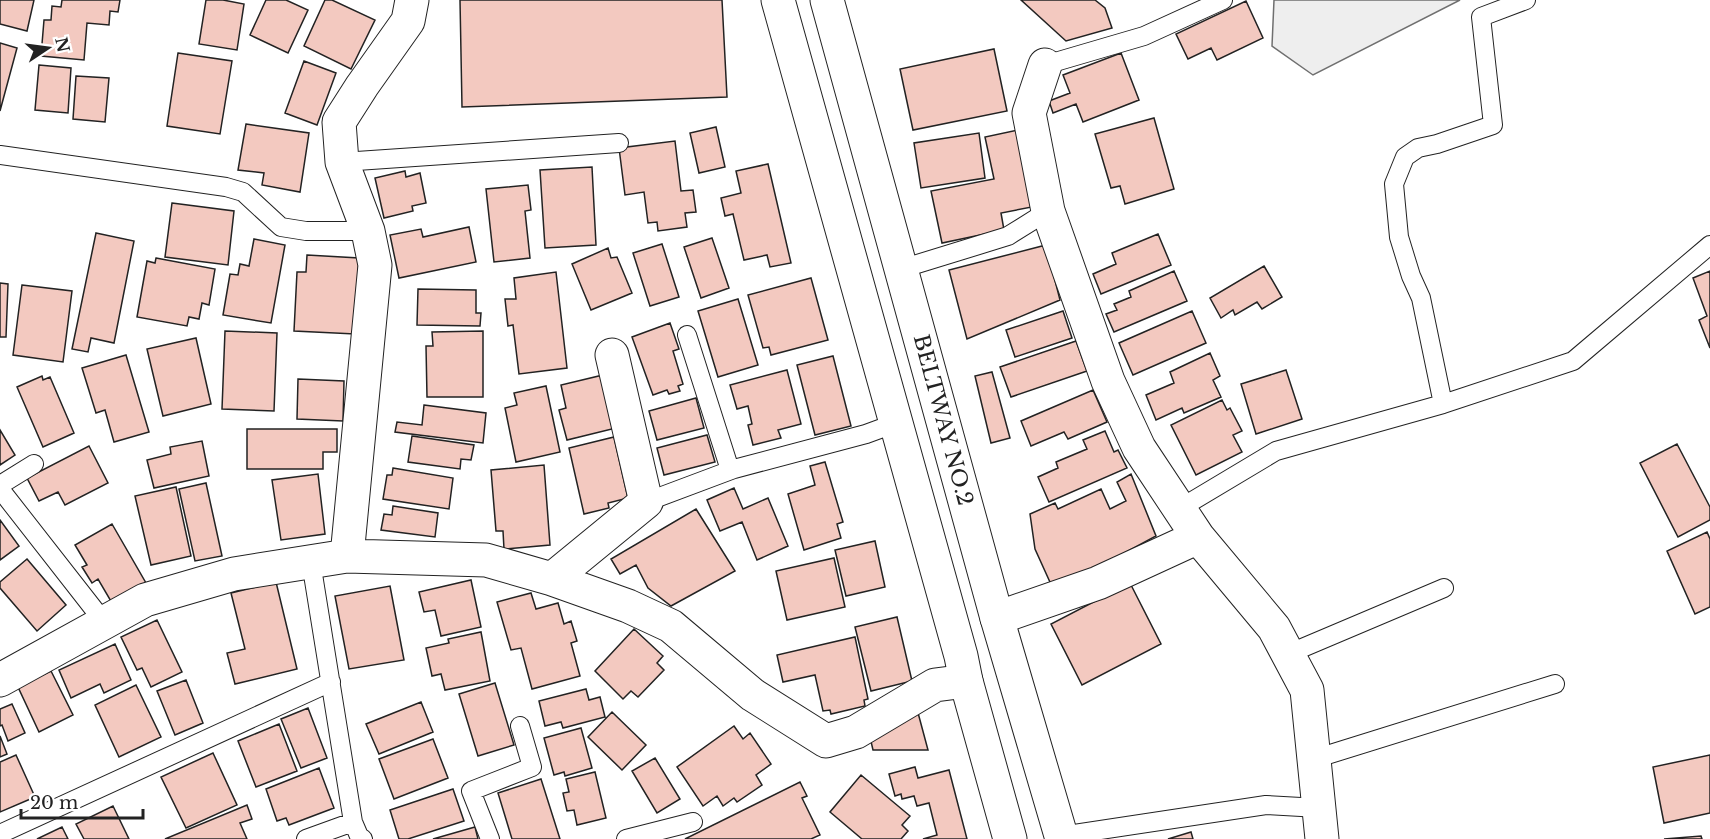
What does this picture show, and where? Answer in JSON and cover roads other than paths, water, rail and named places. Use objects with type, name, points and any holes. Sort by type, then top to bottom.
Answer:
[{"type":"street","points":[[347,556],[375,265],[368,231],[342,162],[339,122],[408,21],[412,0]]},
{"type":"street","points":[[778,0],[1010,839]]},
{"type":"street","name":"BELTWAY NO.2","points":[[827,0],[997,618],[1062,838]]},
{"type":"street","points":[[1045,65],[1029,113],[1048,211],[1108,381],[1139,448],[1198,537],[1274,628],[1307,690],[1321,824]]},
{"type":"street","points":[[552,579],[646,502],[612,355]]},
{"type":"street","points":[[997,618],[1098,583],[1198,537]]},
{"type":"street","points":[[0,680],[145,600],[234,574],[347,556],[486,560],[552,579],[628,606],[671,626],[753,695],[826,741],[856,732],[935,685],[966,681]]},
{"type":"lane","points":[[1045,65],[1144,36],[1223,0]]},
{"type":"lane","points":[[1443,404],[1421,298],[1410,276],[1399,237],[1394,184],[1406,157],[1418,148],[1493,125],[1481,17],[1526,0]]},
{"type":"lane","points":[[342,162],[620,143]]},
{"type":"lane","points":[[0,155],[226,187],[243,192],[281,227],[306,231],[368,231]]},
{"type":"lane","points":[[901,269],[1008,236],[1048,211]]},
{"type":"lane","points":[[1179,509],[1276,451],[1443,404],[1573,361],[1710,245]]},
{"type":"lane","points":[[687,335],[730,470]]},
{"type":"lane","points":[[646,502],[730,470],[866,434],[896,423]]},
{"type":"lane","points":[[34,464],[0,487],[104,622]]},
{"type":"lane","points":[[312,562],[353,822],[359,836],[363,839]]},
{"type":"lane","points":[[1288,654],[1444,588]]},
{"type":"lane","points":[[0,834],[331,682]]},
{"type":"lane","points":[[1314,759],[1555,684]]},
{"type":"lane","points":[[490,839],[471,791],[532,767],[520,726]]},
{"type":"lane","points":[[1062,838],[1266,804],[1321,824]]},
{"type":"lane","points":[[306,839],[353,822]]},
{"type":"lane","points":[[626,839],[693,822]]}]
